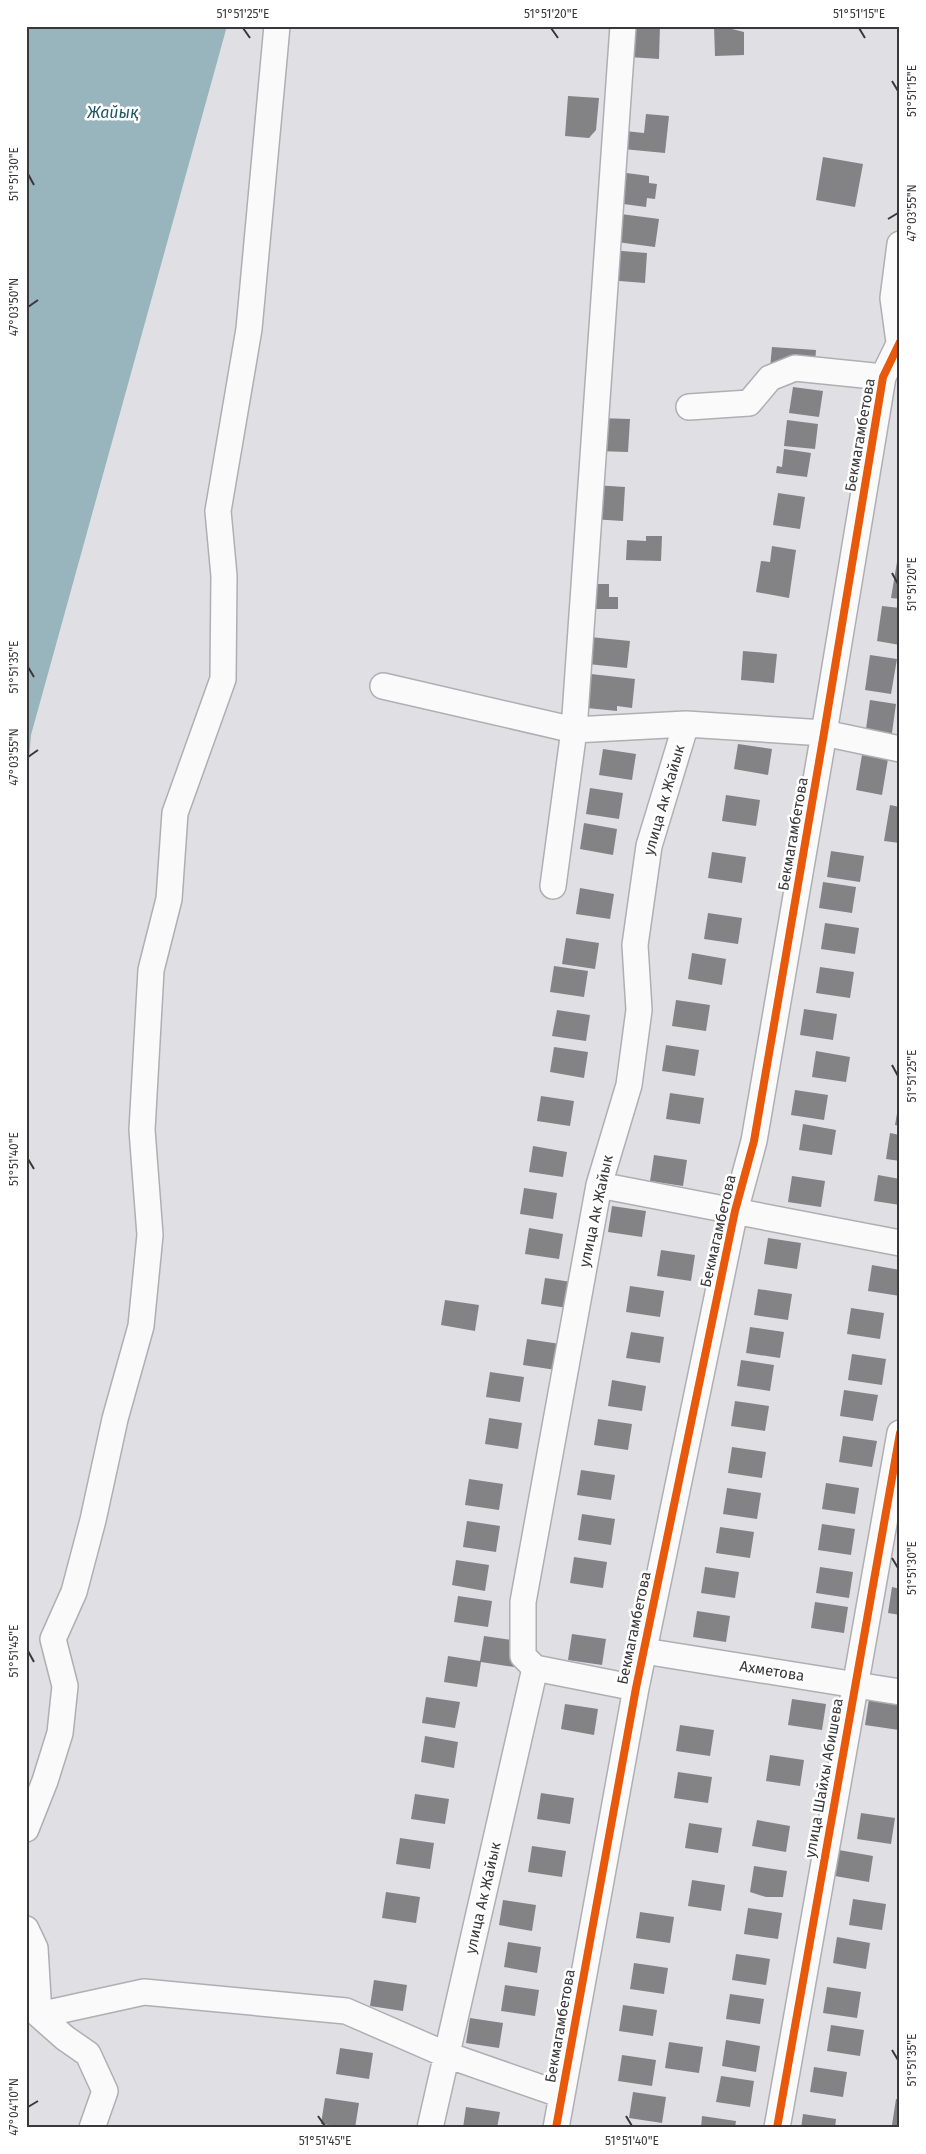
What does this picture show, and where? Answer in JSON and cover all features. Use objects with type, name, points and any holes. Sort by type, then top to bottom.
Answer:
[{"type":"street","points":[[26,1829],[46,1781],[60,1733],[65,1686],[53,1639],[74,1592],[93,1520],[115,1419],[141,1326],[150,1235],[142,1130],[150,970],[169,899],[175,813],[223,678],[224,576],[218,511],[249,329],[277,26]]},
{"type":"street","points":[[553,886],[574,730],[623,26]]},
{"type":"street","points":[[899,342],[893,298],[900,244]]},
{"type":"street","name":"Бекмагамбетова","points":[[556,2128],[636,1688],[735,1211],[754,1141],[883,377],[899,342]]},
{"type":"street","points":[[688,407],[749,403],[770,378],[795,368],[883,377]]},
{"type":"street","points":[[383,686],[574,730],[686,724],[824,733],[900,749]]},
{"type":"street","name":"улица Ак Жайык","points":[[430,2128],[535,1668],[523,1656],[523,1602],[599,1185],[629,1085],[639,1010],[635,945],[649,846],[686,724]]},
{"type":"street","points":[[599,1185],[900,1243]]},
{"type":"street","name":"улица Шайхы Абишева","points":[[777,2128],[854,1684],[900,1433]]},
{"type":"street","name":"Ахметова","points":[[644,1651],[900,1692]]},
{"type":"street","points":[[535,1668],[636,1688]]},
{"type":"street","points":[[26,1929],[35,1948],[39,2015],[65,2038],[88,2054],[105,2091],[92,2128]]},
{"type":"street","points":[[39,2015],[144,1992],[346,2012],[447,2055],[562,2095]]},
{"type":"water","name":"Жайық","points":[[26,26],[227,26],[31,735],[26,800]]},
{"type":"building","points":[[630,26],[660,26],[659,59],[629,57]]},
{"type":"building","points":[[714,26],[732,26],[732,29],[744,32],[744,55],[715,56]]},
{"type":"building","points":[[568,96],[599,98],[596,130],[589,138],[565,136]]},
{"type":"building","points":[[646,114],[669,116],[665,153],[623,149],[625,131],[644,133]]},
{"type":"building","points":[[823,157],[863,164],[855,207],[816,200]]},
{"type":"building","points":[[619,172],[649,176],[649,183],[657,184],[655,199],[647,198],[646,207],[616,203]]},
{"type":"building","points":[[613,213],[659,219],[655,247],[609,241]]},
{"type":"building","points":[[610,250],[647,253],[645,283],[607,280]]},
{"type":"building","points":[[772,347],[816,350],[815,363],[770,368]]},
{"type":"building","points":[[793,387],[823,391],[819,417],[789,413]]},
{"type":"building","points":[[599,418],[630,419],[628,452],[597,451]]},
{"type":"building","points":[[787,420],[818,424],[815,449],[784,446]]},
{"type":"building","points":[[784,449],[811,453],[807,477],[776,473],[777,466],[782,467]]},
{"type":"building","points":[[594,485],[625,487],[623,521],[591,519]]},
{"type":"building","points":[[778,493],[805,497],[800,529],[773,525]]},
{"type":"building","points":[[646,536],[662,536],[661,561],[626,560],[627,540],[646,541]]},
{"type":"building","points":[[772,546],[796,550],[789,598],[756,592],[761,561],[770,562]]},
{"type":"building","points":[[897,562],[900,563],[900,599],[891,598]]},
{"type":"building","points":[[589,584],[609,584],[609,597],[618,597],[618,609],[588,609]]},
{"type":"building","points":[[882,606],[900,608],[900,645],[877,641]]},
{"type":"building","points":[[590,637],[630,641],[627,668],[588,664]]},
{"type":"building","points":[[743,651],[777,654],[774,683],[741,680]]},
{"type":"building","points":[[870,655],[897,659],[891,694],[865,690]]},
{"type":"building","points":[[591,674],[635,679],[632,708],[617,706],[617,711],[587,708]]},
{"type":"building","points":[[870,700],[896,704],[891,740],[865,736]]},
{"type":"building","points":[[738,744],[772,749],[768,775],[734,769]]},
{"type":"building","points":[[603,749],[636,754],[632,780],[599,775]]},
{"type":"building","points":[[862,755],[888,759],[882,795],[856,790]]},
{"type":"building","points":[[590,788],[623,793],[619,819],[586,814]]},
{"type":"building","points":[[726,795],[760,800],[756,826],[722,821]]},
{"type":"building","points":[[890,805],[900,807],[900,843],[884,841]]},
{"type":"building","points":[[584,823],[617,829],[613,855],[580,849]]},
{"type":"building","points":[[831,851],[864,856],[860,882],[827,877]]},
{"type":"building","points":[[712,852],[746,857],[742,883],[708,878]]},
{"type":"building","points":[[823,882],[856,887],[852,913],[819,908]]},
{"type":"building","points":[[580,888],[614,894],[610,919],[576,914]]},
{"type":"building","points":[[708,913],[742,918],[738,944],[704,939]]},
{"type":"building","points":[[825,923],[859,928],[855,954],[821,949]]},
{"type":"building","points":[[566,938],[599,943],[595,969],[562,964]]},
{"type":"building","points":[[692,953],[726,959],[722,985],[688,979]]},
{"type":"building","points":[[554,966],[588,971],[584,997],[550,992]]},
{"type":"building","points":[[820,967],[854,972],[850,998],[816,993]]},
{"type":"building","points":[[676,1000],[710,1005],[706,1031],[672,1026]]},
{"type":"building","points":[[804,1009],[837,1014],[833,1040],[800,1035]]},
{"type":"building","points":[[557,1010],[590,1015],[586,1041],[552,1036]]},
{"type":"building","points":[[666,1045],[699,1050],[695,1076],[662,1071]]},
{"type":"building","points":[[554,1047],[588,1052],[584,1078],[550,1072]]},
{"type":"building","points":[[816,1051],[850,1057],[846,1082],[812,1077]]},
{"type":"building","points":[[795,1090],[828,1095],[824,1120],[791,1115]]},
{"type":"building","points":[[670,1093],[704,1098],[700,1124],[666,1119]]},
{"type":"building","points":[[541,1096],[574,1101],[570,1126],[537,1121]]},
{"type":"building","points":[[900,1102],[900,1126],[895,1125]]},
{"type":"building","points":[[803,1124],[836,1130],[832,1155],[799,1150]]},
{"type":"building","points":[[890,1133],[900,1135],[900,1161],[886,1159]]},
{"type":"building","points":[[533,1146],[567,1152],[563,1177],[529,1172]]},
{"type":"building","points":[[654,1155],[687,1160],[683,1186],[650,1181]]},
{"type":"building","points":[[878,1175],[900,1179],[900,1205],[874,1201]]},
{"type":"building","points":[[792,1176],[825,1181],[821,1207],[788,1202]]},
{"type":"building","points":[[524,1188],[557,1193],[553,1219],[520,1214]]},
{"type":"building","points":[[612,1206],[646,1211],[642,1237],[608,1232]]},
{"type":"building","points":[[529,1228],[563,1234],[559,1259],[525,1254]]},
{"type":"building","points":[[768,1238],[801,1243],[797,1269],[764,1264]]},
{"type":"building","points":[[661,1250],[695,1255],[691,1281],[657,1276]]},
{"type":"building","points":[[872,1265],[900,1270],[900,1296],[868,1291]]},
{"type":"building","points":[[545,1278],[578,1283],[574,1309],[541,1304]]},
{"type":"building","points":[[630,1286],[664,1291],[660,1317],[626,1312]]},
{"type":"building","points":[[758,1289],[792,1294],[788,1320],[754,1315]]},
{"type":"building","points":[[445,1300],[479,1305],[475,1331],[441,1325]]},
{"type":"building","points":[[851,1308],[884,1313],[880,1339],[847,1334]]},
{"type":"building","points":[[750,1327],[784,1332],[780,1358],[746,1353]]},
{"type":"building","points":[[631,1332],[664,1337],[660,1363],[626,1358]]},
{"type":"building","points":[[527,1339],[560,1344],[556,1370],[523,1365]]},
{"type":"building","points":[[852,1354],[886,1359],[882,1385],[848,1380]]},
{"type":"building","points":[[741,1360],[774,1365],[770,1391],[737,1386]]},
{"type":"building","points":[[490,1372],[524,1377],[520,1402],[486,1397]]},
{"type":"building","points":[[612,1380],[646,1386],[642,1411],[608,1406]]},
{"type":"building","points":[[844,1390],[878,1395],[873,1421],[840,1416]]},
{"type":"building","points":[[735,1401],[769,1406],[765,1431],[731,1426]]},
{"type":"building","points":[[489,1418],[522,1423],[518,1449],[485,1444]]},
{"type":"building","points":[[598,1419],[632,1424],[628,1450],[594,1445]]},
{"type":"building","points":[[843,1436],[877,1441],[872,1467],[839,1462]]},
{"type":"building","points":[[732,1447],[766,1452],[762,1478],[728,1473]]},
{"type":"building","points":[[581,1470],[615,1475],[611,1500],[577,1495]]},
{"type":"building","points":[[469,1479],[503,1484],[499,1510],[465,1505]]},
{"type":"building","points":[[826,1483],[859,1488],[855,1514],[822,1509]]},
{"type":"building","points":[[727,1488],[761,1493],[757,1519],[723,1514]]},
{"type":"building","points":[[582,1514],[615,1519],[611,1545],[578,1540]]},
{"type":"building","points":[[467,1521],[500,1526],[496,1552],[463,1547]]},
{"type":"building","points":[[822,1524],[855,1529],[851,1555],[818,1550]]},
{"type":"building","points":[[720,1527],[754,1532],[750,1558],[716,1553]]},
{"type":"building","points":[[574,1557],[607,1562],[603,1588],[570,1583]]},
{"type":"building","points":[[456,1560],[489,1565],[485,1591],[452,1585]]},
{"type":"building","points":[[705,1567],[739,1572],[735,1598],[701,1593]]},
{"type":"building","points":[[820,1567],[853,1572],[849,1598],[816,1593]]},
{"type":"building","points":[[892,1587],[900,1589],[900,1615],[888,1613]]},
{"type":"building","points":[[458,1596],[492,1601],[488,1627],[454,1622]]},
{"type":"building","points":[[815,1602],[848,1607],[844,1633],[811,1628]]},
{"type":"building","points":[[697,1611],[730,1616],[726,1642],[693,1637]]},
{"type":"building","points":[[572,1634],[606,1639],[602,1665],[568,1660]]},
{"type":"building","points":[[484,1636],[518,1641],[514,1667],[481,1662],[477,1687],[444,1682],[448,1656],[480,1661]]},
{"type":"building","points":[[426,1697],[460,1702],[455,1728],[422,1723]]},
{"type":"building","points":[[792,1699],[826,1704],[822,1730],[788,1725]]},
{"type":"building","points":[[869,1699],[900,1704],[899,1730],[865,1725]]},
{"type":"building","points":[[565,1704],[598,1709],[594,1735],[561,1729]]},
{"type":"building","points":[[680,1725],[714,1730],[710,1756],[676,1751]]},
{"type":"building","points":[[425,1736],[458,1742],[454,1768],[421,1762]]},
{"type":"building","points":[[770,1755],[804,1760],[800,1786],[766,1781]]},
{"type":"building","points":[[678,1772],[712,1777],[708,1803],[674,1798]]},
{"type":"building","points":[[541,1793],[574,1798],[570,1824],[537,1819]]},
{"type":"building","points":[[415,1794],[449,1799],[445,1824],[411,1819]]},
{"type":"building","points":[[861,1813],[895,1818],[891,1844],[857,1839]]},
{"type":"building","points":[[757,1820],[790,1826],[786,1852],[752,1846]]},
{"type":"building","points":[[689,1823],[722,1828],[718,1853],[685,1848]]},
{"type":"building","points":[[400,1838],[434,1843],[430,1869],[396,1864]]},
{"type":"building","points":[[532,1846],[566,1851],[562,1877],[528,1872]]},
{"type":"building","points":[[839,1850],[873,1856],[869,1882],[835,1876]]},
{"type":"building","points":[[754,1866],[787,1871],[783,1897],[766,1897],[750,1892]]},
{"type":"building","points":[[692,1880],[725,1885],[721,1911],[688,1906]]},
{"type":"building","points":[[386,1892],[420,1897],[416,1923],[382,1918]]},
{"type":"building","points":[[853,1899],[886,1904],[882,1930],[849,1925]]},
{"type":"building","points":[[503,1900],[536,1905],[532,1931],[499,1925]]},
{"type":"building","points":[[748,1908],[782,1913],[778,1939],[744,1934]]},
{"type":"building","points":[[640,1912],[674,1917],[670,1943],[636,1938]]},
{"type":"building","points":[[837,1937],[870,1943],[866,1969],[833,1963]]},
{"type":"building","points":[[508,1942],[541,1947],[537,1973],[504,1967]]},
{"type":"building","points":[[736,1954],[770,1959],[766,1985],[732,1980]]},
{"type":"building","points":[[634,1963],[668,1968],[664,1994],[630,1989]]},
{"type":"building","points":[[374,1980],[407,1985],[403,2011],[370,2006]]},
{"type":"building","points":[[505,1985],[539,1990],[535,2016],[501,2011]]},
{"type":"building","points":[[827,1987],[861,1992],[857,2018],[823,2013]]},
{"type":"building","points":[[730,1994],[764,1999],[760,2024],[726,2019]]},
{"type":"building","points":[[623,2005],[657,2010],[653,2036],[619,2031]]},
{"type":"building","points":[[470,2018],[503,2023],[499,2048],[466,2043]]},
{"type":"building","points":[[831,2025],[864,2030],[860,2056],[827,2051]]},
{"type":"building","points":[[726,2040],[760,2046],[756,2072],[722,2066]]},
{"type":"building","points":[[669,2042],[703,2047],[699,2073],[665,2068]]},
{"type":"building","points":[[340,2048],[373,2053],[369,2079],[336,2074]]},
{"type":"building","points":[[622,2055],[656,2060],[652,2086],[618,2081]]},
{"type":"building","points":[[814,2067],[847,2072],[843,2097],[810,2092]]},
{"type":"building","points":[[721,2076],[754,2081],[750,2107],[716,2102]]},
{"type":"building","points":[[633,2092],[666,2097],[662,2123],[629,2118]]},
{"type":"building","points":[[325,2098],[359,2103],[355,2128],[321,2124]]},
{"type":"building","points":[[896,2099],[900,2100],[900,2126],[892,2125]]},
{"type":"building","points":[[466,2107],[500,2112],[497,2128],[463,2128]]},
{"type":"building","points":[[803,2114],[836,2119],[835,2128],[801,2128]]},
{"type":"building","points":[[702,2116],[736,2121],[735,2128],[701,2128]]},
{"type":"cycle path","points":[[556,2128],[636,1688],[735,1211],[754,1141],[883,377],[900,342]]},
{"type":"cycle path","points":[[777,2128],[900,1433]]}]
